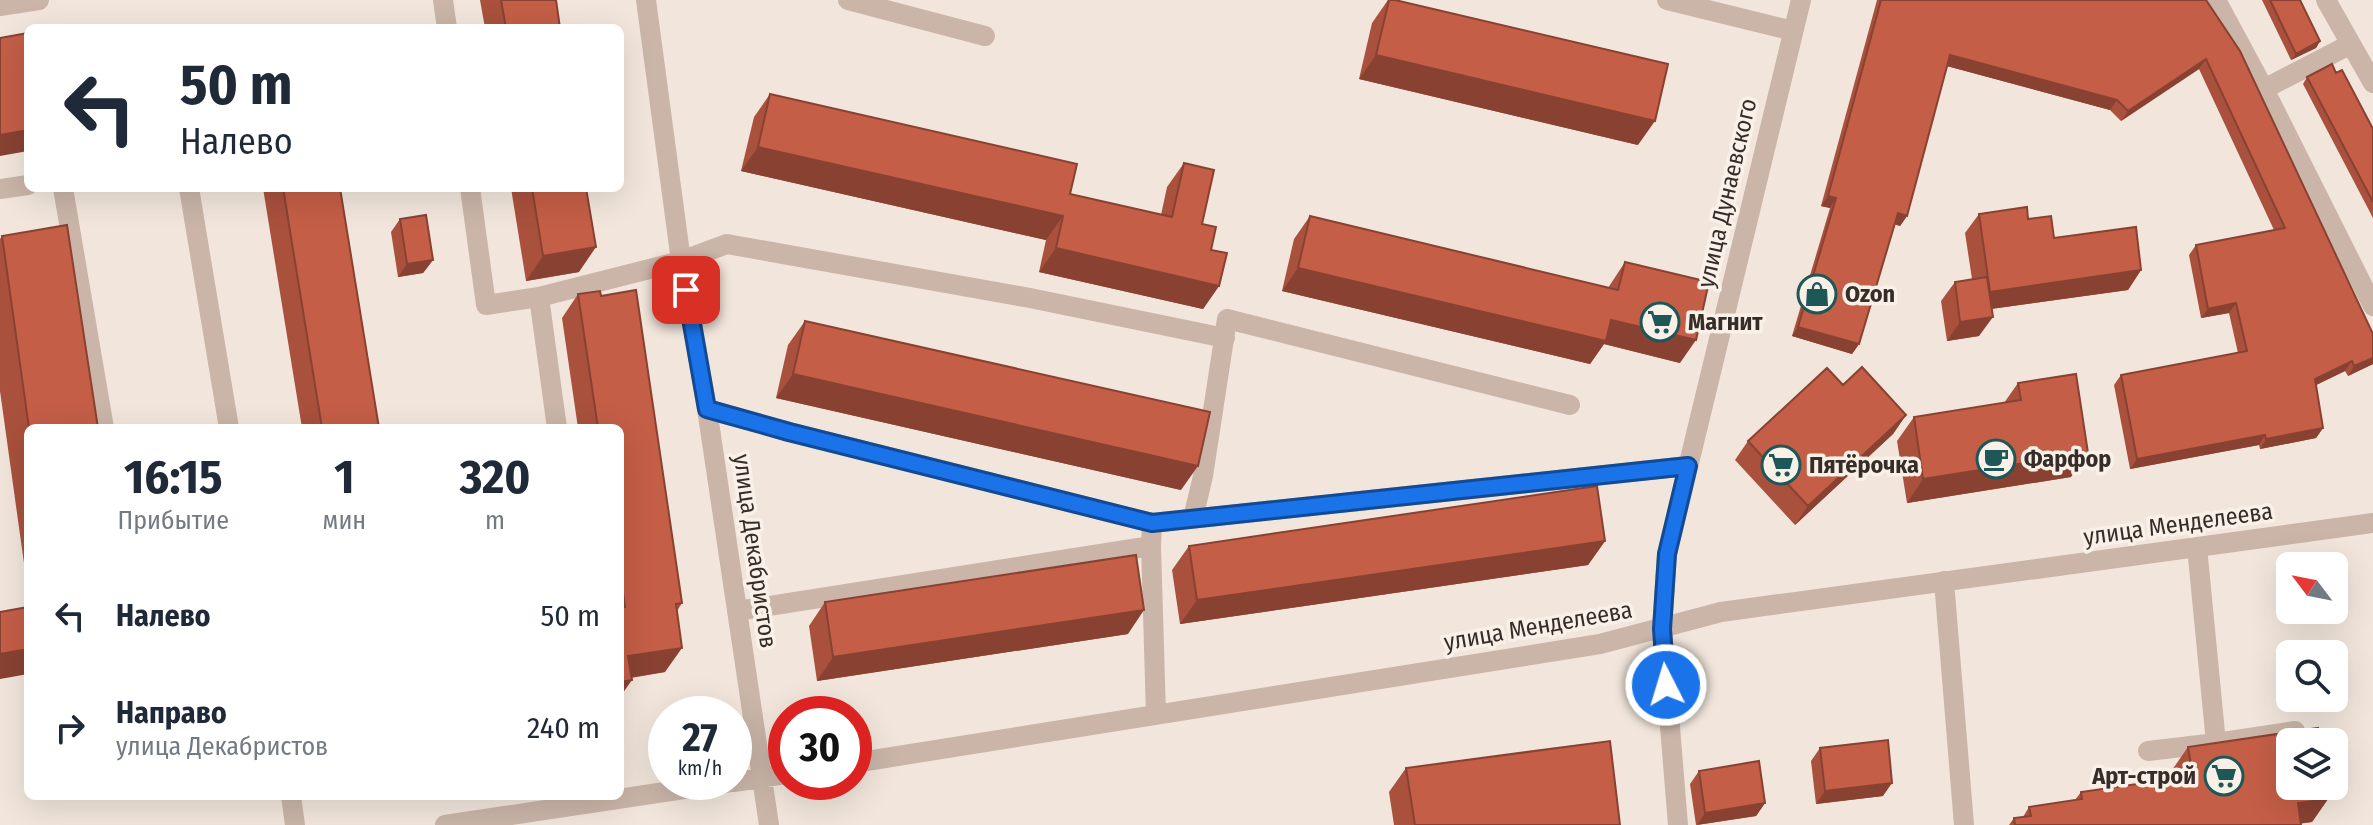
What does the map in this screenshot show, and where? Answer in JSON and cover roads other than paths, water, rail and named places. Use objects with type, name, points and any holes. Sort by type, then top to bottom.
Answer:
[{"type":"street","points":[[0,6],[39,0]]},
{"type":"street","points":[[443,0],[446,24]]},
{"type":"street","name":"улица Декабристов","points":[[646,0],[681,261],[707,409],[769,825]]},
{"type":"street","points":[[848,0],[985,36]]},
{"type":"street","points":[[1667,0],[1793,31]]},
{"type":"street","name":"улица Дунаевского","points":[[1678,825],[1662,629],[1667,554],[1801,0]]},
{"type":"street","points":[[2216,0],[2373,306]]},
{"type":"street","points":[[2330,2],[2373,83]]},
{"type":"street","points":[[2264,89],[2351,44]]},
{"type":"street","points":[[0,189],[24,186]]},
{"type":"street","points":[[64,192],[103,424]]},
{"type":"street","points":[[190,192],[228,424]]},
{"type":"street","points":[[471,192],[486,305],[539,297],[681,261],[727,244],[1030,298],[1225,338]]},
{"type":"street","points":[[539,297],[556,424]]},
{"type":"street","points":[[1193,518],[1203,476],[1227,319],[1570,405]]},
{"type":"street","points":[[707,409],[1152,523],[1688,466]]},
{"type":"street","points":[[1152,523],[1156,715]]},
{"type":"street","name":"улица Менделеева","points":[[872,760],[1600,644],[1721,612],[2373,523]]},
{"type":"street","points":[[737,611],[1151,546]]},
{"type":"street","points":[[2197,547],[2216,743]]},
{"type":"street","points":[[1944,581],[1964,825]]},
{"type":"street","points":[[2148,751],[2276,734]]},
{"type":"street","points":[[752,779],[768,776]]},
{"type":"street","points":[[624,794],[648,792]]},
{"type":"street","points":[[292,800],[295,825]]},
{"type":"street","points":[[445,825],[574,800]]},
{"type":"place","name":"Ozon","points":[[1817,294]]},
{"type":"place","name":"Магнит","points":[[1660,322]]},
{"type":"place","name":"Фарфор","points":[[1996,459]]},
{"type":"place","name":"Пятёрочка","points":[[1781,465]]},
{"type":"place","name":"Арт-строй","points":[[2224,776]]}]
